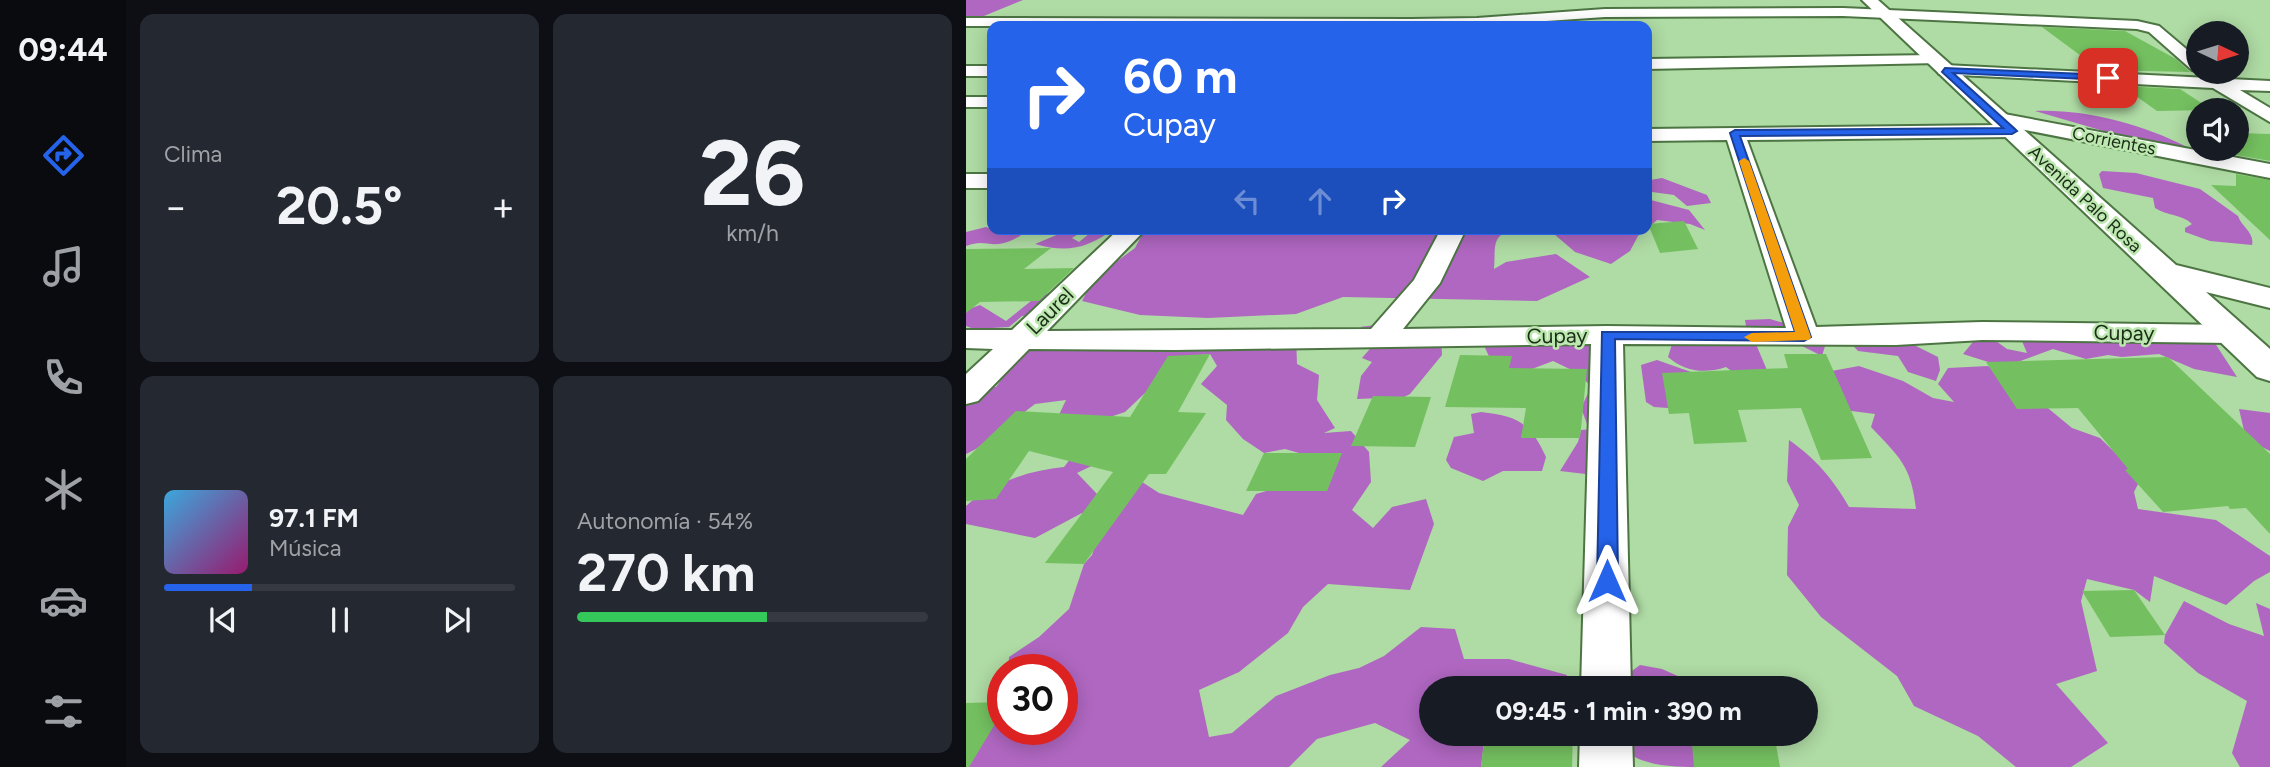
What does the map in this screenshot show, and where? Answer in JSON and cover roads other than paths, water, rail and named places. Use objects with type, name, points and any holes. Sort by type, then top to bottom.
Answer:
[{"type":"main road","name":"Avenida Palo Rosa","points":[[1877,7],[2270,369]]},
{"type":"main road","points":[[2164,271],[2270,298]]},
{"type":"street","points":[[994,21],[1030,5]]},
{"type":"street","points":[[1098,21],[1129,7]]},
{"type":"street","points":[[1488,21],[1541,16],[1607,20],[1877,7],[2137,25],[2154,29],[2186,57]]},
{"type":"street","points":[[1284,21],[1299,8]]},
{"type":"street","points":[[966,22],[987,22]]},
{"type":"street","points":[[966,33],[987,24]]},
{"type":"street","points":[[1652,64],[1939,65],[2186,76]]},
{"type":"street","points":[[966,71],[987,71]]},
{"type":"street","points":[[2249,83],[2270,86]]},
{"type":"street","points":[[2221,84],[2270,116]]},
{"type":"street","points":[[966,102],[987,102]]},
{"type":"street","name":"Corrientes","points":[[1652,135],[2006,125],[2270,171]]},
{"type":"street","points":[[1735,133],[1804,337]]},
{"type":"street","points":[[966,181],[987,181]]},
{"type":"street","name":"Laurel","points":[[966,393],[1128,235]]},
{"type":"street","points":[[1381,336],[1426,283],[1451,235]]},
{"type":"street","name":"Cupay","points":[[966,339],[1175,341],[1381,336],[1804,337],[1982,331],[2232,334]]},
{"type":"street","points":[[1606,676],[1607,335]]},
{"type":"street","points":[[1605,767],[1606,746]]}]
